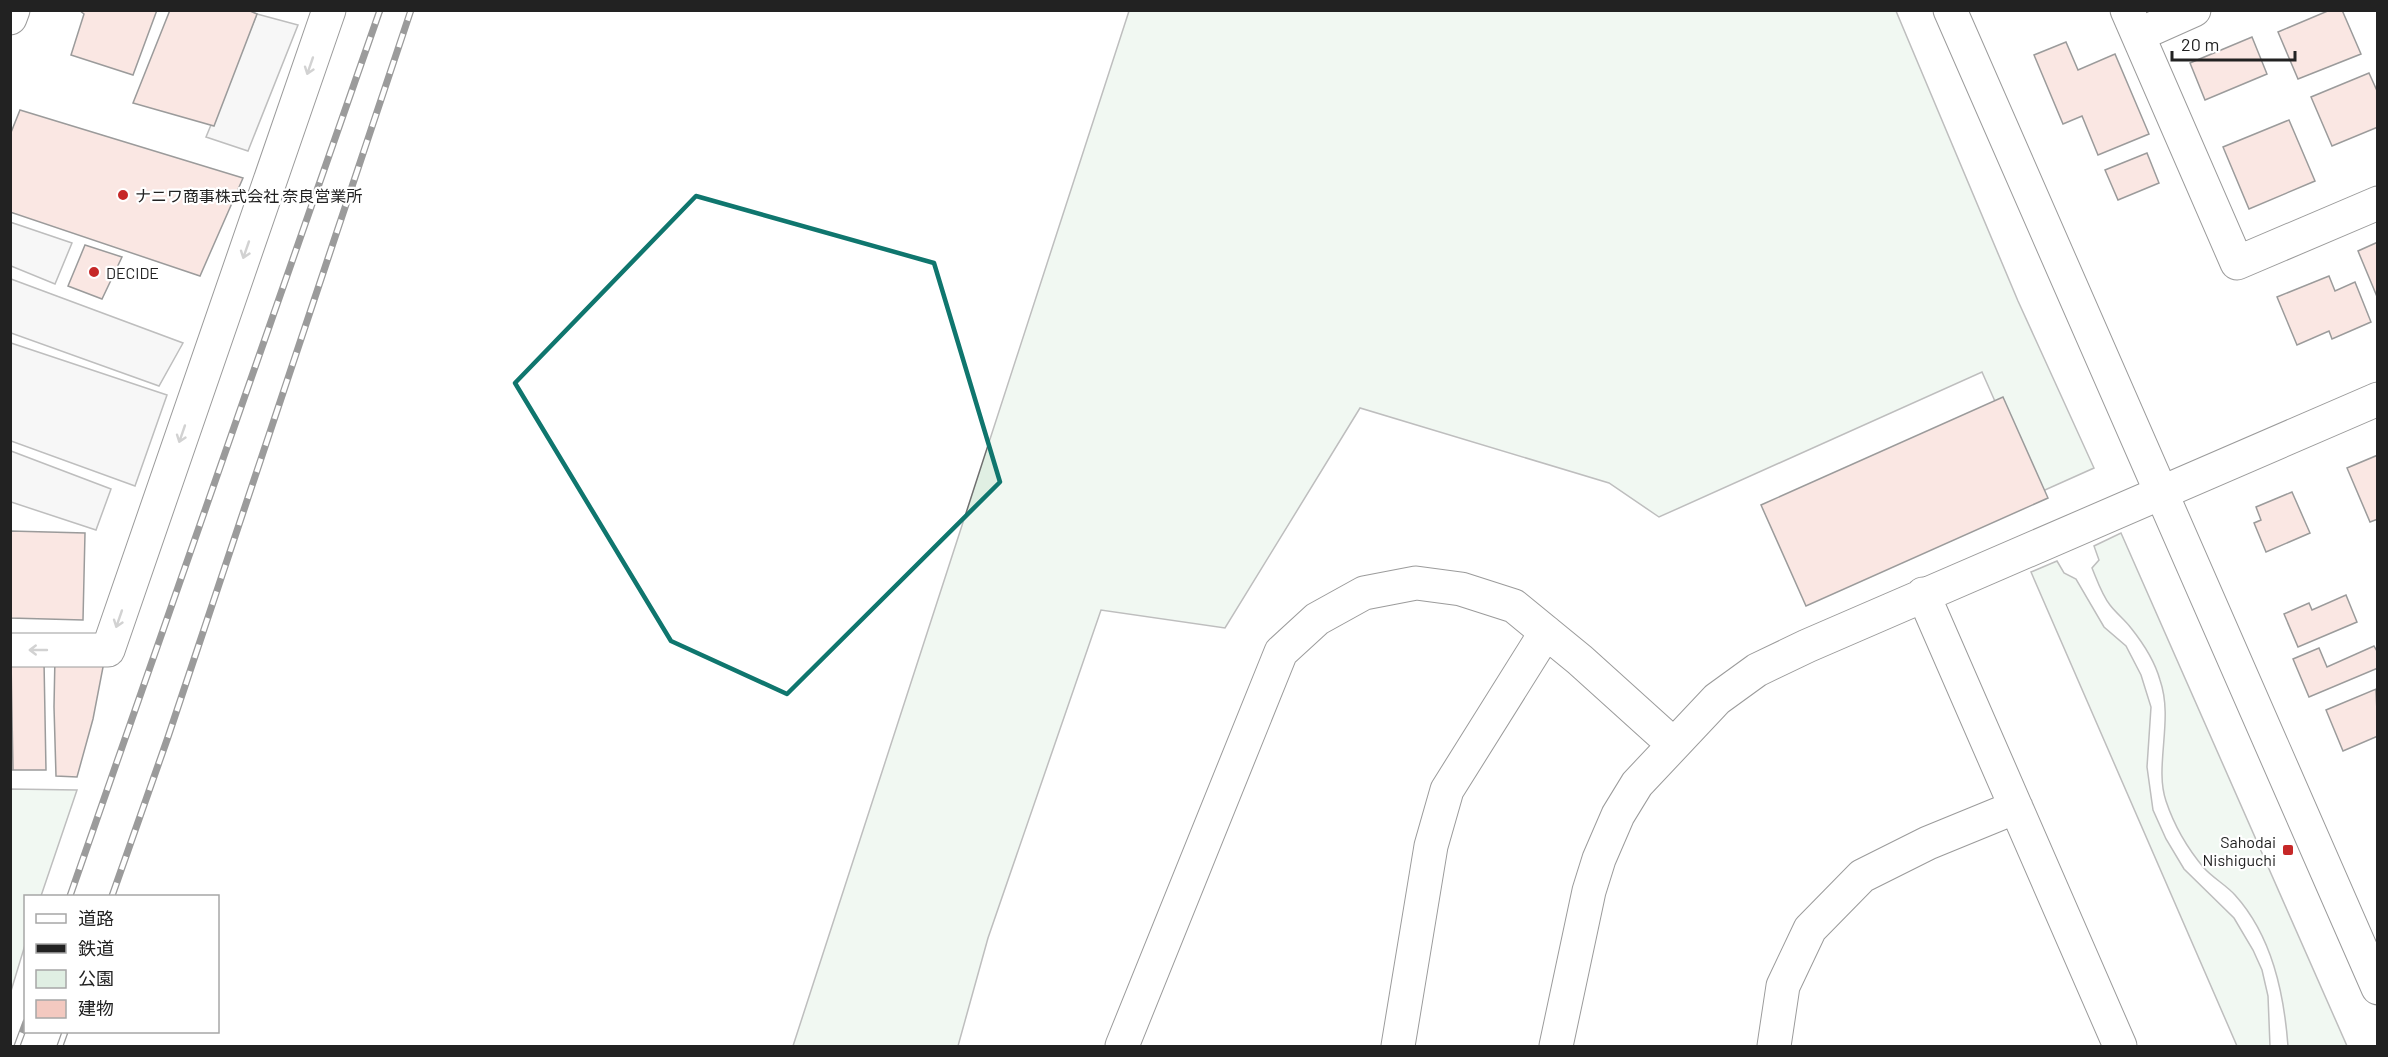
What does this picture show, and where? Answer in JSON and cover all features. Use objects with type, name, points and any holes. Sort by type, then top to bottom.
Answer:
[{"type":"street","points":[[10,18],[13,10]]},
{"type":"street","points":[[10,650],[108,650],[329,10]]},
{"type":"street","points":[[1950,10],[2378,988]]},
{"type":"street","points":[[2194,10],[2133,23],[2236,263],[2378,202]]},
{"type":"street","points":[[1556,1047],[1589,891],[1599,859],[1618,815],[1637,784],[1717,699],[1757,670],[1923,594],[2378,399]]},
{"type":"street","points":[[1122,1047],[1281,652],[1317,619],[1364,593],[1416,584],[1461,589],[1514,606],[1673,744]]},
{"type":"street","points":[[1923,594],[2016,807],[2111,1044]]},
{"type":"street","points":[[1398,1047],[1431,846],[1447,790],[1546,632]]},
{"type":"street","points":[[1774,1047],[1783,986],[1810,929],[1862,876],[1928,843],[2016,807]]},
{"type":"highlighted area","points":[[696,196],[934,263],[1000,482],[787,694],[671,641],[515,383]]},
{"type":"green space","points":[[1129,11],[1896,11],[2018,301],[2094,468],[2036,494],[1982,372],[1659,517],[1609,483],[1360,408],[1225,628],[1101,610],[988,938],[958,1046],[793,1046]]},
{"type":"green space","points":[[2121,533],[2347,1046],[2288,1046],[2283,1006],[2274,966],[2258,928],[2235,895],[2198,861],[2173,819],[2163,787],[2165,711],[2164,695],[2158,673],[2140,640],[2107,601],[2092,568],[2099,560],[2094,546]]},
{"type":"green space","points":[[2057,561],[2064,573],[2076,579],[2104,627],[2126,646],[2141,675],[2151,707],[2147,767],[2153,810],[2166,839],[2184,869],[2234,918],[2253,950],[2262,970],[2268,996],[2270,1046],[2237,1046],[2031,572]]},
{"type":"green space","points":[[11,789],[77,790],[41,895],[24,895],[24,948],[11,991]]},
{"type":"shaded area","points":[[257,14],[298,25],[248,151],[206,137]]},
{"type":"shaded area","points":[[10,222],[72,243],[55,284],[11,266]]},
{"type":"shaded area","points":[[11,279],[183,343],[159,386],[11,333]]},
{"type":"shaded area","points":[[11,343],[167,395],[135,486],[11,441]]},
{"type":"shaded area","points":[[11,451],[111,489],[96,530],[11,502]]},
{"type":"building","points":[[79,10],[157,10],[133,75],[71,55],[84,14]]},
{"type":"building","points":[[170,10],[248,10],[257,14],[214,126],[133,103]]},
{"type":"building","points":[[2330,10],[2342,10],[2361,54],[2298,79],[2278,32]]},
{"type":"building","points":[[2252,37],[2267,74],[2205,100],[2190,63]]},
{"type":"building","points":[[2066,42],[2078,70],[2115,54],[2149,134],[2098,155],[2082,116],[2063,124],[2034,55]]},
{"type":"building","points":[[2369,73],[2378,93],[2378,127],[2332,146],[2311,97]]},
{"type":"building","name":"ナニワ商事株式会社 奈良営業所","points":[[20,110],[243,178],[200,276],[10,212],[10,135]]},
{"type":"building","points":[[2289,120],[2315,181],[2249,209],[2223,147]]},
{"type":"building","points":[[2147,153],[2159,183],[2118,200],[2105,170]]},
{"type":"building","points":[[2378,242],[2378,299],[2358,251]]},
{"type":"building","name":"DECIDE","points":[[85,245],[122,257],[102,299],[68,286]]},
{"type":"building","points":[[2329,276],[2335,291],[2355,282],[2371,322],[2332,339],[2329,331],[2297,345],[2277,297]]},
{"type":"building","points":[[2003,397],[2048,498],[1806,606],[1761,505]]},
{"type":"building","points":[[2378,455],[2378,519],[2370,522],[2347,468]]},
{"type":"building","points":[[2292,492],[2310,533],[2266,552],[2254,523],[2261,520],[2256,507]]},
{"type":"building","points":[[10,531],[85,533],[83,620],[10,618]]},
{"type":"building","points":[[2346,595],[2357,622],[2298,647],[2284,614],[2309,603],[2312,610]]},
{"type":"building","points":[[2374,646],[2378,653],[2378,668],[2309,697],[2293,659],[2319,648],[2327,667]]},
{"type":"building","points":[[55,656],[104,662],[93,719],[77,777],[56,776]]},
{"type":"building","points":[[11,660],[44,661],[46,770],[13,770]]},
{"type":"building","points":[[11,660],[13,770],[10,770]]},
{"type":"building","points":[[2376,689],[2378,736],[2343,751],[2326,710]]},
{"type":"railway","points":[[70,895],[380,10]]},
{"type":"railway","points":[[112,895],[168,737],[411,10]]},
{"type":"railway","points":[[17,1046],[24,1027]]},
{"type":"railway","points":[[60,1046],[65,1033]]},
{"type":"place","name":"ナニワ商事株式会社 奈良営業所","points":[[123,195]]},
{"type":"place","name":"DECIDE","points":[[94,272]]},
{"type":"place","name":"Sahodai Nishiguchi","points":[[2288,850]]}]
